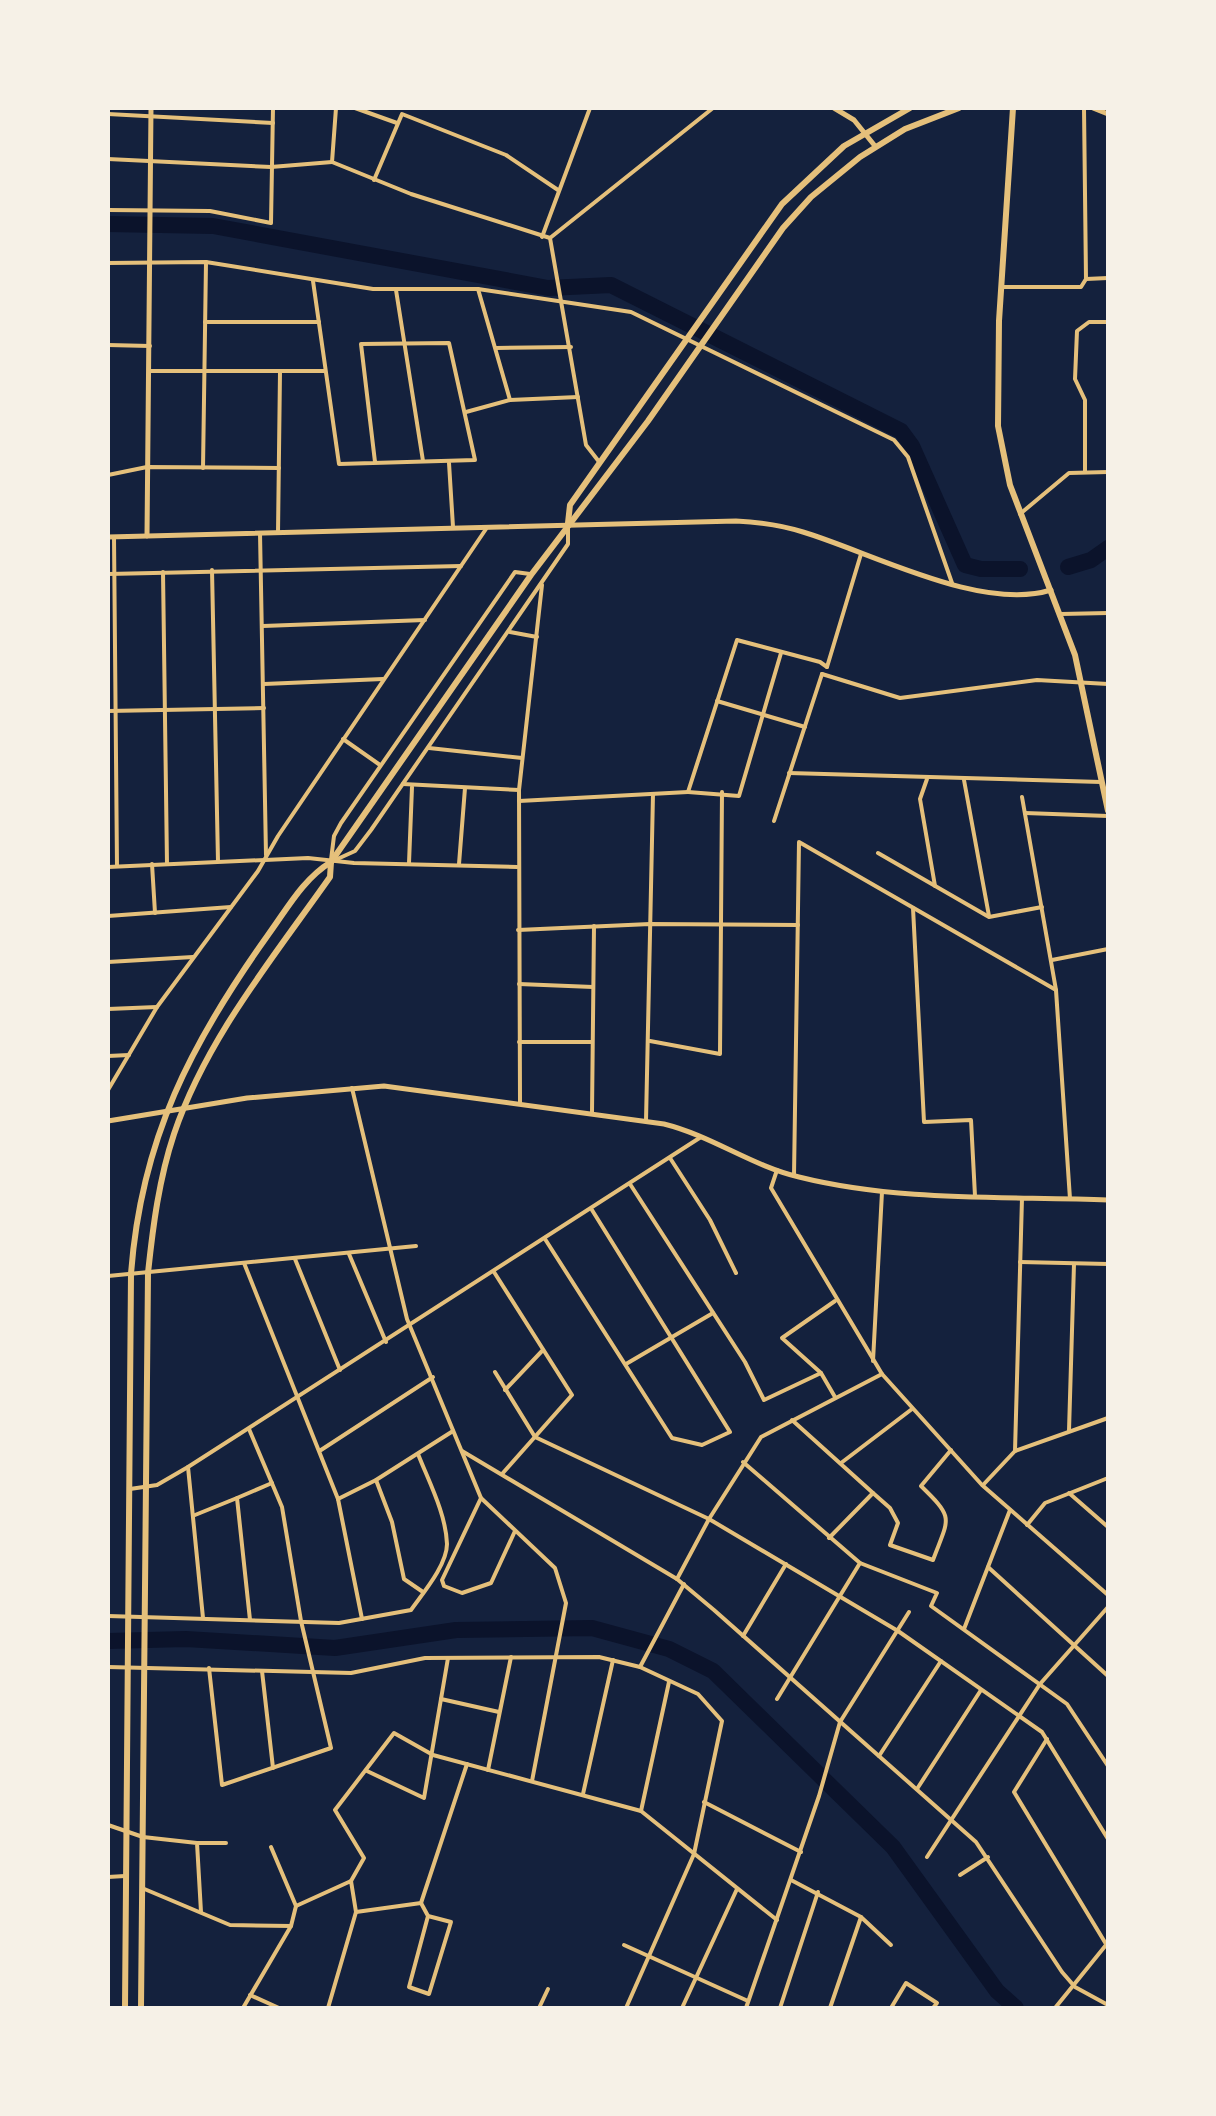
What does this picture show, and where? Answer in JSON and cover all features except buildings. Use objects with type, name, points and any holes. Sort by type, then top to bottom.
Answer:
[{"type":"main road","points":[[568,523],[570,505],[782,204],[822,164],[864,133],[910,108]]},
{"type":"main road","points":[[125,2008],[131,1274],[138,1213],[167,1110],[192,1052],[223,1001],[313,873],[331,862],[568,523],[587,504],[776,237],[811,197],[875,146],[917,123],[959,108]]},
{"type":"main road","points":[[1013,108],[996,393],[998,426],[1003,460],[1020,514],[1061,614],[1082,682],[1108,813]]},
{"type":"main road","points":[[141,2008],[148,1273],[162,1178],[184,1107],[204,1063],[233,1015],[330,877],[331,862]]},
{"type":"street","points":[[108,210],[210,211],[271,223],[273,108]]},
{"type":"street","points":[[332,162],[336,108]]},
{"type":"street","points":[[355,108],[397,123]]},
{"type":"street","points":[[542,237],[590,108]]},
{"type":"street","points":[[108,159],[271,167],[332,162],[374,180],[550,238],[713,108]]},
{"type":"street","points":[[834,108],[854,120],[875,146]]},
{"type":"street","points":[[1002,287],[1081,287],[1086,279],[1084,108]]},
{"type":"street","points":[[1093,108],[1108,114]]},
{"type":"street","points":[[108,114],[151,111],[273,123]]},
{"type":"street","points":[[147,536],[151,111]]},
{"type":"street","points":[[374,180],[402,114],[506,155],[558,190]]},
{"type":"street","points":[[550,238],[586,445],[600,463]]},
{"type":"street","points":[[203,468],[206,262]]},
{"type":"street","points":[[108,263],[206,262],[313,281],[396,290],[478,289],[536,300],[562,299],[631,312],[894,440],[908,457],[952,583]]},
{"type":"street","points":[[1086,279],[1108,278]]},
{"type":"street","points":[[313,281],[339,464],[475,460],[449,343],[361,344],[375,462]]},
{"type":"street","points":[[478,289],[510,400]]},
{"type":"street","points":[[396,290],[424,462]]},
{"type":"street","points":[[205,322],[319,322]]},
{"type":"street","points":[[1085,472],[1085,400],[1075,379],[1077,331],[1089,322],[1108,322]]},
{"type":"street","points":[[108,345],[150,346]]},
{"type":"street","points":[[496,348],[571,347]]},
{"type":"street","points":[[149,371],[325,371]]},
{"type":"street","points":[[278,533],[280,372]]},
{"type":"street","points":[[466,412],[510,400],[578,397]]},
{"type":"street","points":[[449,463],[453,527]]},
{"type":"street","points":[[108,475],[147,467],[279,468]]},
{"type":"street","points":[[1020,514],[1069,473],[1108,472]]},
{"type":"street","points":[[117,866],[115,574],[111,537],[568,523],[762,523],[804,532],[918,576],[1003,593],[1039,594],[1052,590]]},
{"type":"street","points":[[331,862],[355,851],[429,748],[568,544],[568,523]]},
{"type":"street","points":[[108,1090],[157,1007],[266,859],[278,836],[488,526]]},
{"type":"street","points":[[260,533],[266,859]]},
{"type":"street","points":[[774,821],[822,674],[827,667],[861,554]]},
{"type":"street","points":[[108,574],[461,566]]},
{"type":"street","points":[[212,570],[218,861]]},
{"type":"street","points":[[163,572],[167,864]]},
{"type":"street","points":[[331,862],[334,836],[380,765],[515,572],[531,575]]},
{"type":"street","points":[[520,1103],[519,790],[542,585]]},
{"type":"street","points":[[1061,614],[1108,613]]},
{"type":"street","points":[[263,626],[425,620]]},
{"type":"street","points":[[510,632],[537,637]]},
{"type":"street","points":[[688,792],[737,640],[827,667]]},
{"type":"street","points":[[519,801],[688,792],[722,792],[739,796],[781,653]]},
{"type":"street","points":[[822,674],[900,698],[1037,680],[1108,684]]},
{"type":"street","points":[[264,684],[383,679]]},
{"type":"street","points":[[717,701],[805,727]]},
{"type":"street","points":[[108,711],[264,708]]},
{"type":"street","points":[[343,739],[380,765]]},
{"type":"street","points":[[429,748],[522,758]]},
{"type":"street","points":[[789,773],[1103,782]]},
{"type":"street","points":[[927,779],[920,799],[935,886]]},
{"type":"street","points":[[964,780],[989,917]]},
{"type":"street","points":[[403,784],[412,787],[519,790]]},
{"type":"street","points":[[409,863],[412,787]]},
{"type":"street","points":[[459,864],[465,788]]},
{"type":"street","points":[[650,1041],[720,1054],[722,792]]},
{"type":"street","points":[[646,1121],[653,794]]},
{"type":"street","points":[[1022,797],[1056,990],[1070,1199]]},
{"type":"street","points":[[1025,813],[1108,813]]},
{"type":"street","points":[[794,1176],[799,842],[1056,990]]},
{"type":"street","points":[[878,853],[989,917],[1042,907]]},
{"type":"street","points":[[108,867],[308,858],[331,862],[518,867]]},
{"type":"street","points":[[152,864],[155,913]]},
{"type":"street","points":[[108,916],[231,907]]},
{"type":"street","points":[[913,908],[924,1122],[971,1120],[975,1196]]},
{"type":"street","points":[[518,930],[722,922],[798,925]]},
{"type":"street","points":[[592,1113],[594,926]]},
{"type":"street","points":[[1052,960],[1108,949]]},
{"type":"street","points":[[108,962],[193,957]]},
{"type":"street","points":[[519,984],[593,987]]},
{"type":"street","points":[[108,1009],[157,1007]]},
{"type":"street","points":[[519,1042],[592,1042]]},
{"type":"street","points":[[108,1056],[129,1055]]},
{"type":"street","points":[[352,1088],[411,1326],[481,1498],[555,1568],[566,1603],[532,1781]]},
{"type":"street","points":[[108,1121],[184,1107],[352,1088],[415,1088],[646,1121],[703,1136],[794,1176],[882,1192],[1108,1200]]},
{"type":"street","points":[[130,1489],[146,1488],[188,1467],[703,1136]]},
{"type":"street","points":[[670,1158],[710,1220],[736,1273]]},
{"type":"street","points":[[777,1170],[771,1188],[835,1301],[882,1374],[982,1485],[1108,1595]]},
{"type":"street","points":[[630,1184],[713,1313],[764,1400],[821,1373]]},
{"type":"street","points":[[873,1362],[882,1192]]},
{"type":"street","points":[[1015,1451],[1022,1198]]},
{"type":"street","points":[[545,1239],[672,1438],[702,1445],[730,1432],[592,1210]]},
{"type":"street","points":[[108,1276],[416,1246]]},
{"type":"street","points":[[349,1254],[386,1342]]},
{"type":"street","points":[[295,1259],[340,1370]]},
{"type":"street","points":[[1020,1262],[1108,1264]]},
{"type":"street","points":[[244,1263],[338,1499],[362,1619]]},
{"type":"street","points":[[1069,1431],[1074,1264]]},
{"type":"street","points":[[494,1272],[572,1395],[502,1474]]},
{"type":"street","points":[[835,1301],[782,1338],[821,1373],[835,1397]]},
{"type":"street","points":[[625,1365],[713,1313]]},
{"type":"street","points":[[505,1390],[542,1350]]},
{"type":"street","points":[[495,1372],[535,1437],[709,1519],[898,1631],[1017,1716],[1047,1739],[1108,1839]]},
{"type":"street","points":[[677,1579],[709,1519],[761,1437],[882,1374]]},
{"type":"street","points":[[320,1450],[433,1377]]},
{"type":"street","points":[[841,1463],[913,1409]]},
{"type":"street","points":[[982,1485],[1015,1451],[1108,1418]]},
{"type":"street","points":[[792,1420],[890,1508],[898,1523],[890,1545],[933,1560],[948,1519],[944,1509],[921,1486],[951,1450]]},
{"type":"street","points":[[209,1668],[222,1785],[331,1748],[301,1621],[282,1507],[249,1429]]},
{"type":"street","points":[[338,1499],[376,1480],[453,1430]]},
{"type":"street","points":[[462,1451],[684,1584],[952,1821],[988,1857],[1075,1987],[1108,2005]]},
{"type":"street","points":[[108,1616],[339,1623],[411,1610],[447,1546],[438,1505],[418,1454]]},
{"type":"street","points":[[743,1462],[860,1563],[937,1593],[931,1606],[1067,1704],[1108,1766]]},
{"type":"street","points":[[188,1467],[203,1618]]},
{"type":"street","points":[[1027,1525],[1045,1503],[1108,1478]]},
{"type":"street","points":[[376,1480],[392,1522],[404,1579],[423,1592]]},
{"type":"street","points":[[194,1516],[272,1483]]},
{"type":"street","points":[[829,1538],[873,1493]]},
{"type":"street","points":[[1069,1493],[1108,1527]]},
{"type":"street","points":[[237,1498],[250,1620]]},
{"type":"street","points":[[481,1498],[442,1580],[444,1586],[462,1593],[491,1583],[515,1531]]},
{"type":"street","points":[[964,1629],[1010,1510]]},
{"type":"street","points":[[777,1699],[860,1563]]},
{"type":"street","points":[[743,1636],[786,1564]]},
{"type":"street","points":[[988,1567],[1076,1643],[1108,1676]]},
{"type":"street","points":[[640,1667],[684,1584]]},
{"type":"street","points":[[927,1857],[1040,1684],[1108,1607]]},
{"type":"street","points":[[747,2004],[801,1852],[840,1722],[909,1612]]},
{"type":"street","points":[[108,1667],[145,1663],[351,1673],[448,1657],[556,1657],[613,1660],[640,1667],[698,1694],[722,1721],[694,1854],[626,2008]]},
{"type":"street","points":[[367,1771],[424,1798],[448,1657]]},
{"type":"street","points":[[488,1770],[511,1657]]},
{"type":"street","points":[[583,1795],[613,1660]]},
{"type":"street","points":[[879,1756],[941,1661]]},
{"type":"street","points":[[262,1670],[273,1768]]},
{"type":"street","points":[[641,1811],[669,1682]]},
{"type":"street","points":[[917,1790],[981,1690]]},
{"type":"street","points":[[441,1699],[499,1712]]},
{"type":"street","points":[[296,1906],[351,1881],[364,1858],[335,1810],[394,1733],[433,1755],[641,1811],[777,1920]]},
{"type":"street","points":[[1047,1739],[1014,1792],[1107,1943],[1075,1987],[1055,2008]]},
{"type":"street","points":[[428,1916],[451,1922],[429,1994],[409,1987],[428,1916],[421,1903],[467,1764]]},
{"type":"street","points":[[704,1802],[801,1852]]},
{"type":"street","points":[[108,1825],[143,1837],[226,1843]]},
{"type":"street","points":[[197,1843],[201,1912]]},
{"type":"street","points":[[243,2008],[291,1926],[296,1906],[271,1847]]},
{"type":"street","points":[[960,1875],[988,1857]]},
{"type":"street","points":[[108,1877],[125,1876]]},
{"type":"street","points":[[791,1880],[861,1917],[891,1945]]},
{"type":"street","points":[[328,2008],[356,1912],[351,1881]]},
{"type":"street","points":[[142,1888],[230,1925],[291,1926]]},
{"type":"street","points":[[682,2008],[737,1889]]},
{"type":"street","points":[[780,2008],[818,1892]]},
{"type":"street","points":[[356,1912],[421,1903]]},
{"type":"street","points":[[830,2008],[861,1917]]},
{"type":"street","points":[[624,1945],[757,2008]]},
{"type":"street","points":[[891,2008],[906,1983],[937,2003],[933,2008]]},
{"type":"street","points":[[539,2008],[548,1989]]},
{"type":"street","points":[[250,1995],[279,2008]]},
{"type":"waterway","points":[[108,224],[213,226],[548,288],[611,285],[901,431],[912,446],[965,565],[981,569],[1020,569]]},
{"type":"waterway","points":[[1068,567],[1091,560],[1108,548]]},
{"type":"waterway","points":[[108,1641],[186,1639],[335,1648],[456,1630],[592,1628],[669,1649],[713,1671],[893,1847],[997,1991],[1016,2008]]}]
